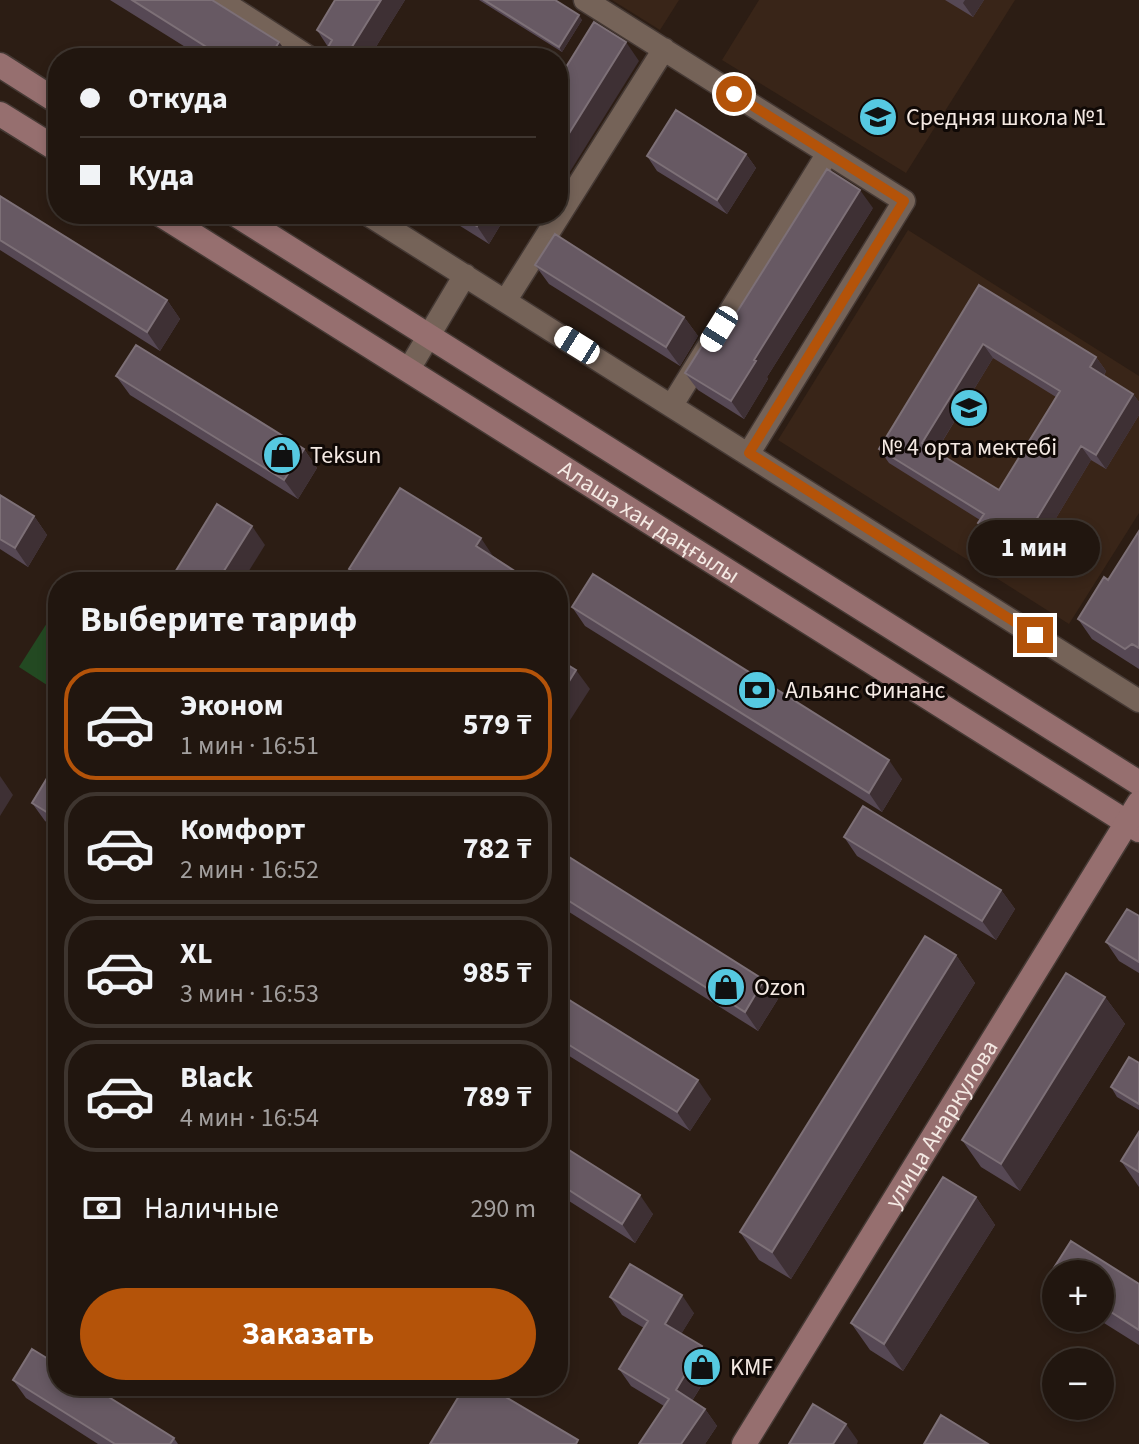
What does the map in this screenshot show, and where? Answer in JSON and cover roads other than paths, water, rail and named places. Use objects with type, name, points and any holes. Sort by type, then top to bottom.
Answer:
[{"type":"main road","points":[[0,65],[48,96]]},
{"type":"main road","points":[[0,114],[48,144]]},
{"type":"main road","name":"Алаша хан даңғылы","points":[[176,224],[1135,818]]},
{"type":"main road","name":"Алаша хан даңғылы","points":[[251,224],[1139,783]]},
{"type":"main road","name":"улица Анаркулова","points":[[744,1444],[1135,818]]},
{"type":"street","points":[[220,0],[294,48]]},
{"type":"street","points":[[585,0],[904,201],[749,453]]},
{"type":"street","points":[[568,202],[664,49]]},
{"type":"street","points":[[672,405],[828,153]]},
{"type":"street","points":[[383,224],[1139,701]]},
{"type":"street","points":[[506,300],[554,224]]},
{"type":"street","points":[[409,369],[465,275]]},
{"type":"place","name":"Средняя школа №1","points":[[878,117]]},
{"type":"place","name":"№ 4 орта мектебі","points":[[969,408]]},
{"type":"place","name":"Teksun","points":[[282,455]]},
{"type":"place","name":"Альянс Финанс","points":[[757,690]]},
{"type":"place","name":"Ozon","points":[[726,987]]},
{"type":"place","name":"KMF","points":[[702,1367]]}]
